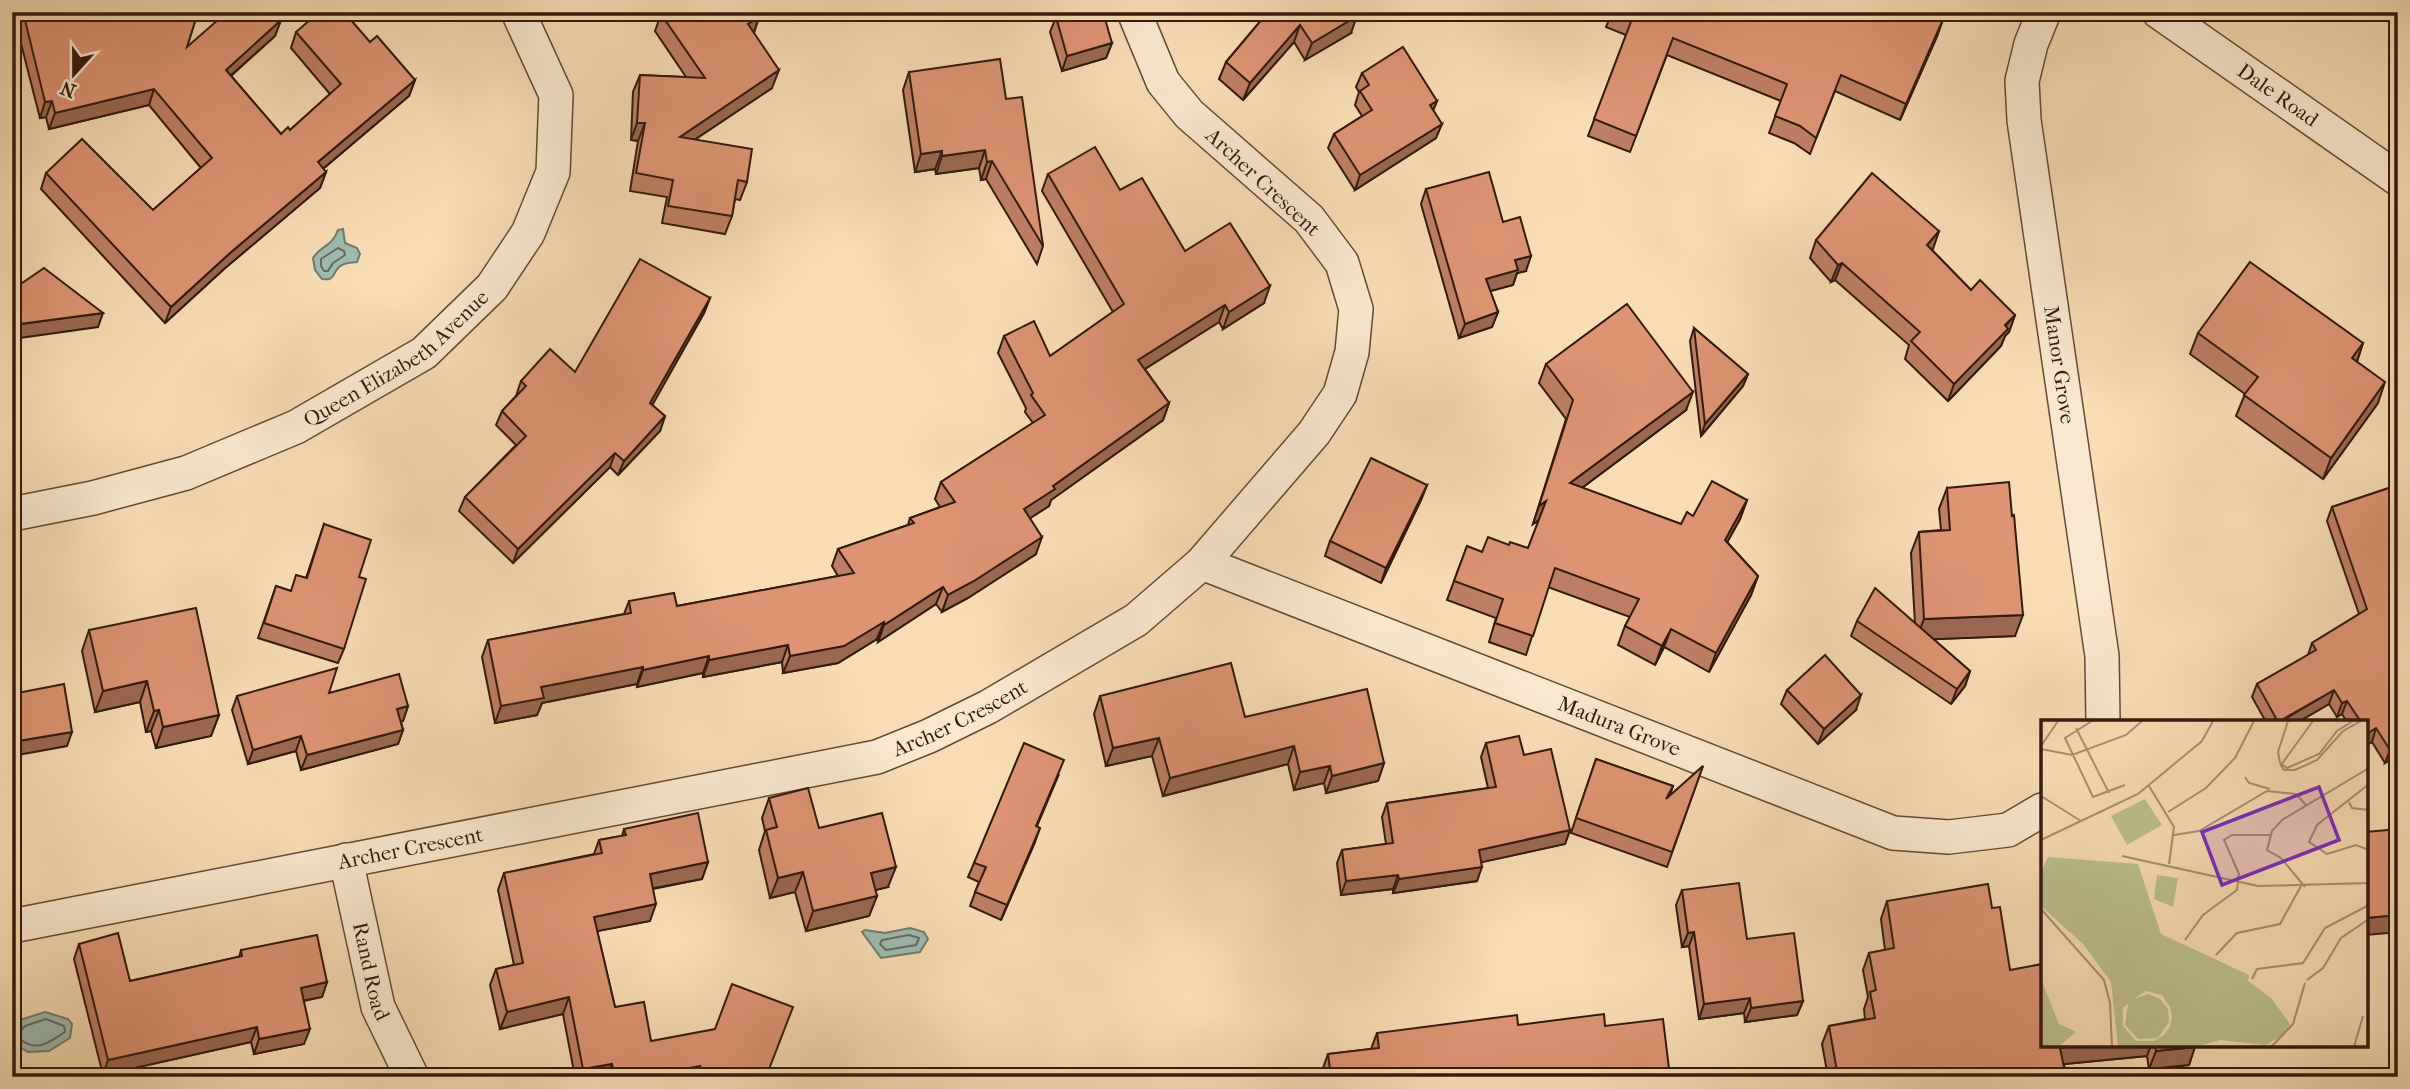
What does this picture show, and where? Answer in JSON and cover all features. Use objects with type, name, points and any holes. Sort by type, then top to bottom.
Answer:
[{"type":"street","name":"Queen Elizabeth Avenue","points":[[12,514],[93,498],[186,473],[296,426],[424,353],[492,287],[528,233],[553,172],[556,95],[517,12]]},
{"type":"street","name":"Archer Crescent","points":[[12,926],[877,757],[929,736],[988,707],[1136,620],[1202,563],[1314,433],[1340,394],[1352,352],[1356,309],[1342,263],[1309,219],[1189,114],[1163,82],[1134,12]]},
{"type":"street","name":"Manor Grove","points":[[2044,12],[2031,44],[2022,81],[2024,120],[2102,656],[2103,720]]},
{"type":"street","name":"Dale Road","points":[[2159,12],[2398,179]]},
{"type":"street","name":"Madura Grove","points":[[1202,563],[1893,833],[1949,837],[2008,830],[2041,811]]},
{"type":"street","name":"Rand Road","points":[[346,860],[378,1007],[412,1077]]},
{"type":"water","points":[[343,229],[345,243],[357,248],[360,254],[357,262],[343,264],[331,278],[322,279],[315,270],[313,258],[332,240],[338,230]]},
{"type":"water","points":[[910,928],[924,932],[928,939],[920,952],[881,958],[862,932],[865,930],[885,933]]},
{"type":"water","points":[[45,1012],[68,1019],[72,1024],[70,1038],[49,1051],[28,1052],[16,1045],[12,1033],[20,1020]]},
{"type":"building","points":[[23,12],[198,12],[187,47],[227,12],[274,12],[281,20],[226,70],[281,134],[288,127],[290,130],[341,84],[296,32],[319,12],[344,12],[370,42],[377,36],[415,80],[318,162],[326,172],[171,307],[46,173],[82,139],[153,210],[212,158],[154,89],[55,113],[52,101],[45,102]]},
{"type":"building","points":[[756,12],[759,17],[748,24],[779,70],[680,137],[752,149],[747,182],[738,180],[732,216],[668,206],[673,180],[636,173],[645,123],[637,123],[640,75],[705,78],[661,14]]},
{"type":"building","points":[[1074,12],[1103,12],[1112,43],[1067,56],[1056,17]]},
{"type":"building","points":[[1268,12],[1355,12],[1357,16],[1312,43],[1300,25],[1250,83],[1226,62]]},
{"type":"building","points":[[1616,12],[1933,12],[1944,17],[1906,104],[1841,75],[1816,138],[1800,126],[1775,116],[1787,84],[1673,38],[1636,136],[1594,119],[1632,19]]},
{"type":"building","points":[[1403,47],[1437,101],[1430,105],[1442,124],[1360,175],[1334,134],[1372,110],[1360,91],[1369,85],[1362,73]]},
{"type":"building","points":[[1000,59],[1006,99],[1022,97],[1043,246],[992,161],[987,162],[985,150],[942,156],[942,151],[921,154],[909,72]]},
{"type":"building","points":[[1095,147],[1120,190],[1142,178],[1185,251],[1230,223],[1270,286],[1229,312],[1225,305],[1138,360],[1169,403],[1053,486],[1055,489],[1024,509],[1042,537],[974,581],[948,595],[943,587],[884,625],[884,622],[844,646],[790,656],[788,645],[709,660],[709,656],[643,670],[643,667],[541,687],[544,698],[501,706],[488,640],[631,613],[629,601],[674,593],[677,606],[854,573],[838,549],[914,523],[910,518],[955,502],[941,482],[1045,415],[1031,395],[1033,393],[1004,336],[1034,321],[1050,356],[1124,304],[1048,174]]},
{"type":"building","points":[[1489,172],[1503,222],[1520,217],[1531,256],[1515,260],[1518,270],[1486,279],[1498,312],[1465,324],[1426,189]]},
{"type":"building","points":[[1872,173],[1939,231],[1927,245],[1971,290],[1980,280],[2015,315],[2005,325],[2008,329],[1954,384],[1911,341],[1920,332],[1842,263],[1838,265],[1816,240]]},
{"type":"building","points":[[640,259],[710,298],[650,403],[665,416],[624,461],[615,453],[518,549],[465,497],[526,436],[502,411],[526,386],[521,381],[550,349],[575,372]]},
{"type":"building","points":[[2250,262],[2363,343],[2352,358],[2385,382],[2331,458],[2244,395],[2258,377],[2198,333]]},
{"type":"building","points":[[44,268],[103,313],[12,325],[12,290]]},
{"type":"building","points":[[1627,304],[1693,392],[1570,483],[1681,524],[1687,512],[1693,516],[1712,481],[1747,500],[1725,540],[1758,576],[1716,653],[1671,629],[1662,646],[1625,626],[1639,599],[1555,568],[1533,636],[1495,623],[1503,599],[1454,581],[1467,546],[1482,552],[1488,537],[1509,545],[1510,542],[1528,548],[1546,501],[1539,506],[1573,400],[1546,364]]},
{"type":"building","points":[[1694,328],[1748,374],[1705,424]]},
{"type":"building","points":[[1371,458],[1427,485],[1386,568],[1330,541]]},
{"type":"building","points":[[2009,482],[2023,615],[1924,619],[1919,532],[1950,530],[1947,488]]},
{"type":"building","points":[[2398,485],[2398,745],[2390,750],[2376,728],[2368,733],[2368,720],[2360,720],[2347,701],[2342,703],[2334,690],[2282,720],[2277,720],[2257,684],[2316,650],[2312,643],[2367,609],[2332,507]]},
{"type":"building","points":[[324,524],[371,540],[359,577],[366,579],[344,649],[264,623],[276,586],[291,591],[296,575],[307,578]]},
{"type":"building","points":[[1875,588],[1970,671],[1957,689],[1857,621]]},
{"type":"building","points":[[196,608],[219,715],[163,727],[159,710],[154,711],[147,681],[103,691],[89,630]]},
{"type":"building","points":[[1825,655],[1861,695],[1824,729],[1787,690]]},
{"type":"building","points":[[1231,663],[1245,717],[1367,689],[1384,763],[1332,776],[1330,766],[1300,772],[1294,746],[1170,778],[1159,738],[1113,748],[1100,696]]},
{"type":"building","points":[[337,668],[329,693],[399,674],[408,706],[397,709],[403,730],[307,755],[301,736],[253,750],[237,696]]},
{"type":"building","points":[[64,684],[72,732],[12,742],[12,694]]},
{"type":"building","points":[[1519,736],[1524,755],[1551,749],[1570,830],[1479,850],[1482,867],[1399,879],[1398,875],[1346,881],[1342,850],[1393,843],[1387,803],[1496,787],[1486,743]]},
{"type":"building","points":[[1024,743],[1064,760],[1036,826],[1040,828],[1007,905],[975,892],[986,867],[974,863]]},
{"type":"building","points":[[1596,759],[1673,786],[1666,799],[1703,766],[1672,852],[1576,818]]},
{"type":"building","points":[[808,788],[819,828],[882,813],[896,867],[871,873],[877,896],[813,911],[803,872],[778,878],[766,830],[777,827],[769,798]]},
{"type":"building","points":[[698,813],[708,862],[650,874],[656,904],[594,917],[615,1007],[644,1002],[651,1041],[715,1029],[732,984],[793,1007],[766,1077],[696,1077],[700,1066],[643,1077],[615,1077],[612,1064],[583,1069],[569,997],[507,1012],[496,969],[523,963],[504,873],[602,853],[599,840],[626,835],[624,829]]},
{"type":"building","points":[[2398,829],[2398,915],[2368,918],[2368,832]]},
{"type":"building","points":[[1739,883],[1747,939],[1794,933],[1803,1001],[1751,1008],[1750,998],[1704,1004],[1694,932],[1688,933],[1682,890]]},
{"type":"building","points":[[1988,884],[1992,908],[2000,907],[2010,970],[2041,964],[2041,1047],[2068,1047],[2060,1048],[2066,1077],[1838,1077],[1829,1026],[1875,1018],[1870,992],[1876,990],[1869,953],[1894,948],[1887,901]]},
{"type":"building","points":[[118,933],[130,981],[242,956],[241,950],[317,935],[327,982],[301,988],[310,1029],[259,1039],[257,1027],[108,1060],[79,944]]},
{"type":"building","points":[[1604,1014],[1605,1026],[1663,1019],[1670,1077],[1331,1077],[1328,1054],[1379,1048],[1377,1033],[1517,1015],[1518,1025]]},
{"type":"building","points":[[2155,1047],[2195,1047],[2156,1051]]},
{"type":"building","points":[[1181,1068],[1181,1077],[1091,1077],[1091,1072]]}]
